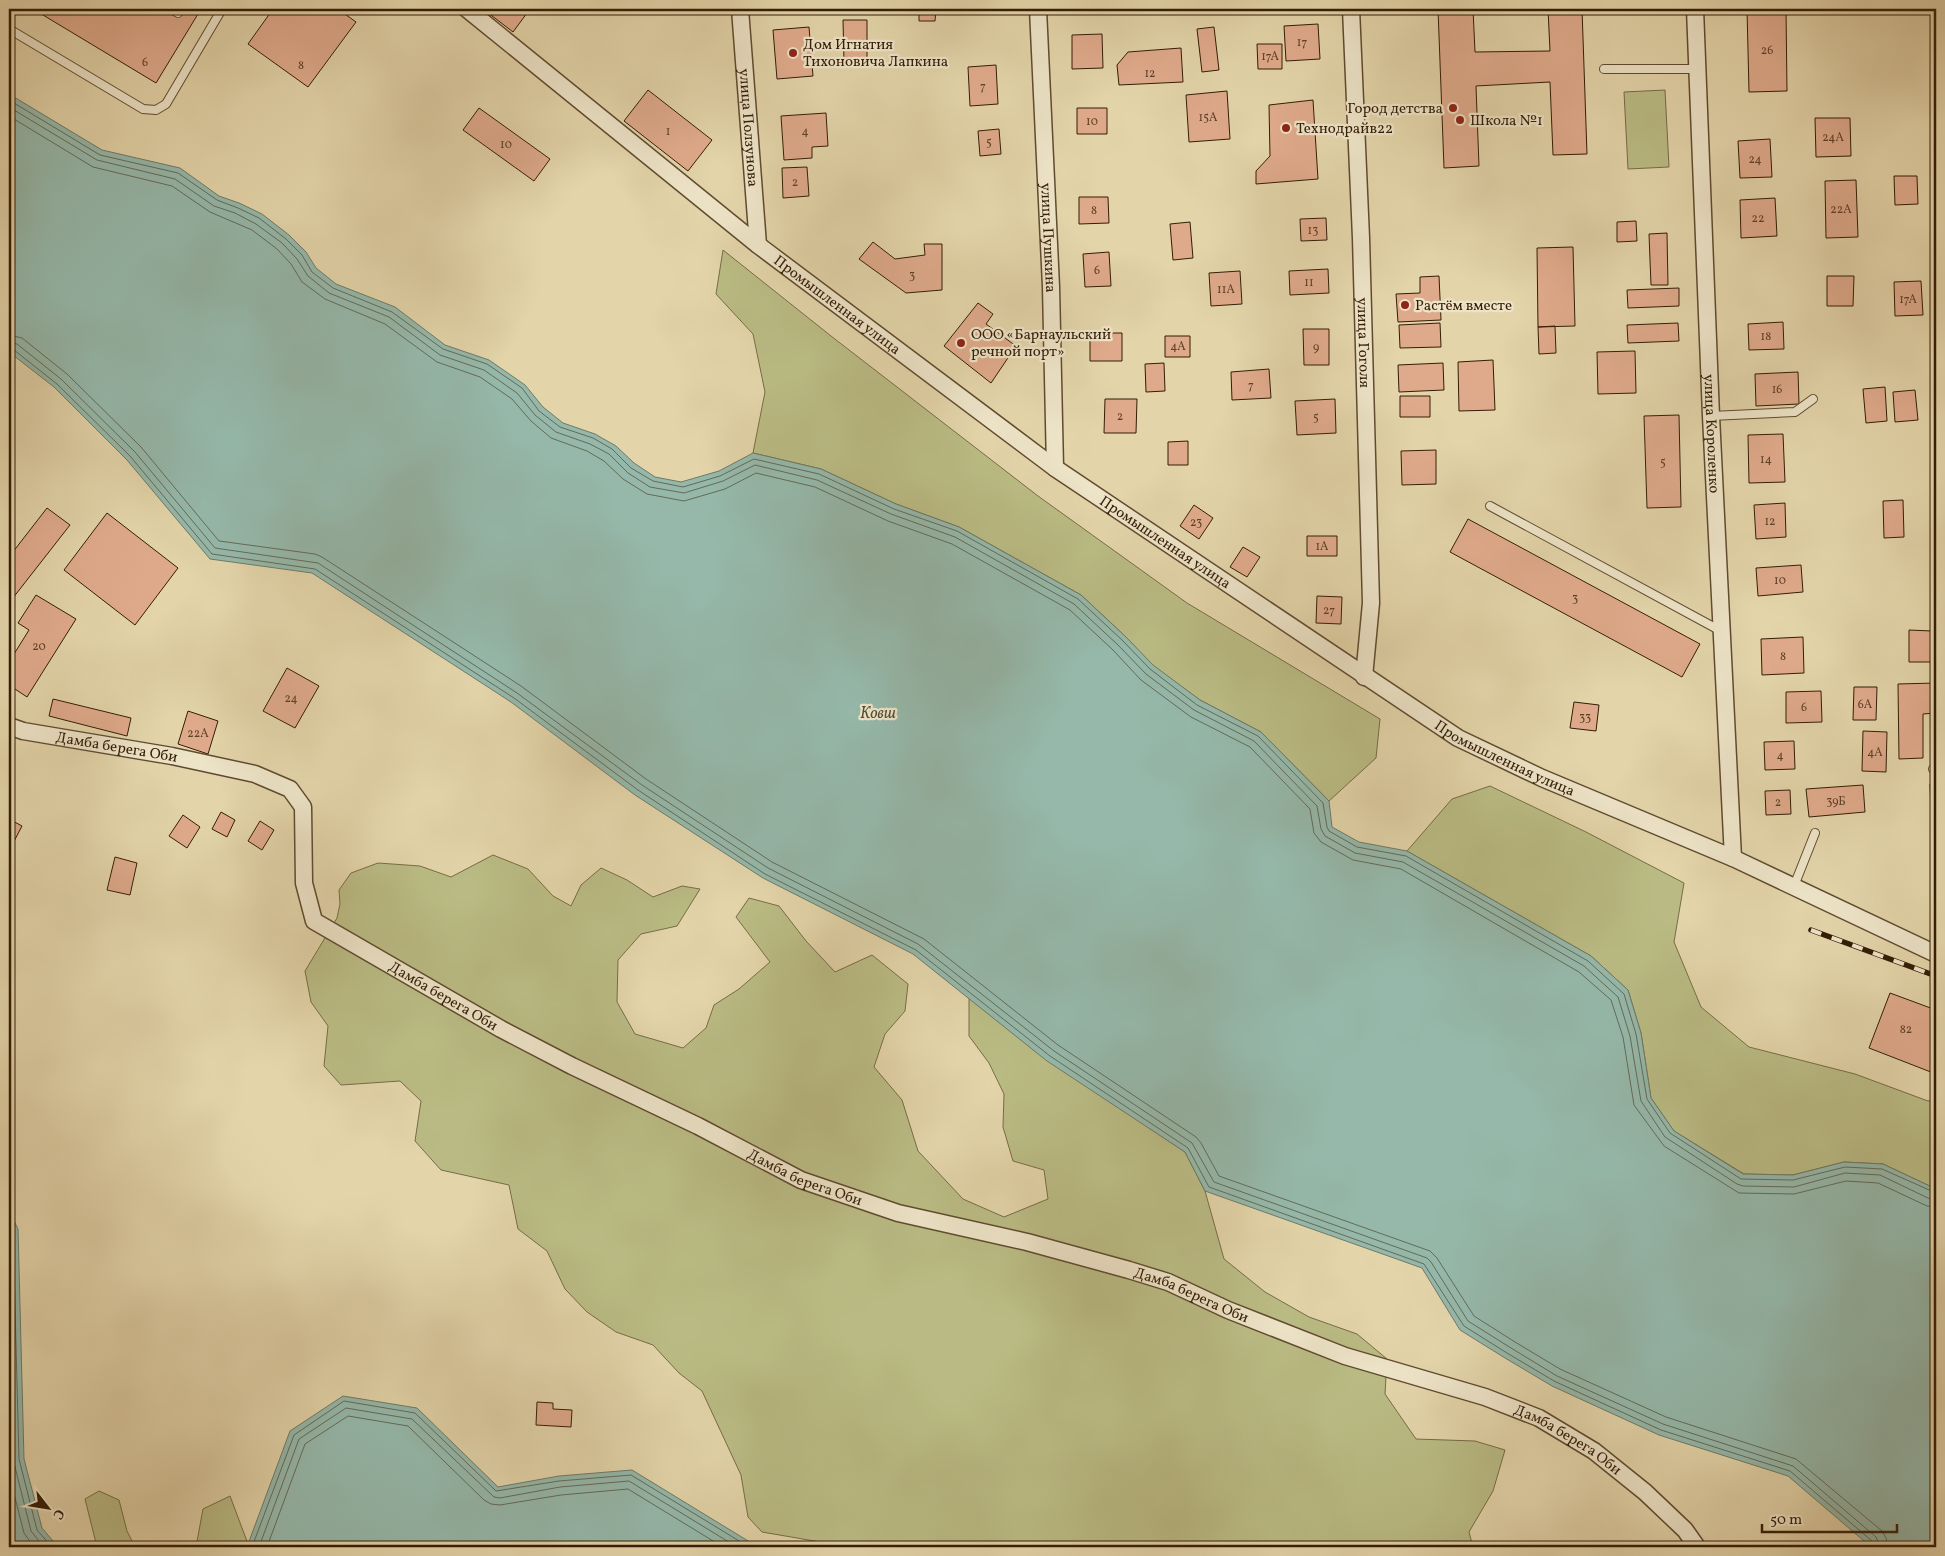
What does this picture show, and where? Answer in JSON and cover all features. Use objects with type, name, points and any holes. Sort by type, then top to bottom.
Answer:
[{"type":"street","name":"Промышленная улица","points":[[467,9],[758,245],[1054,468],[1364,677],[1458,738],[1542,778],[1733,858],[1936,954]]},
{"type":"street","name":"улица Ползунова","points":[[740,9],[758,245]]},
{"type":"street","name":"улица Пушкина","points":[[1038,9],[1051,287],[1054,468]]},
{"type":"street","name":"улица Гоголя","points":[[1351,9],[1362,238],[1371,602],[1364,677]]},
{"type":"street","name":"улица Короленко","points":[[1695,9],[1711,416],[1733,858]]},
{"type":"street","name":"Дамба берега Оби","points":[[9,726],[23,731],[172,756],[255,774],[290,789],[304,807],[304,883],[314,921],[501,1029],[572,1066],[698,1126],[801,1180],[898,1213],[1027,1242],[1168,1282],[1228,1310],[1345,1356],[1485,1397],[1539,1418],[1594,1451],[1645,1492],[1685,1530],[1697,1547]]},
{"type":"lane","points":[[9,29],[143,109],[156,110],[166,104],[222,9]]},
{"type":"lane","points":[[1604,68],[1697,68]]},
{"type":"lane","points":[[1711,416],[1794,412],[1813,399]]},
{"type":"lane","points":[[1490,506],[1721,631]]},
{"type":"lane","points":[[1794,886],[1815,833]]},
{"type":"green space","points":[[1665,90],[1669,167],[1628,169],[1624,92]]},
{"type":"green space","points":[[723,250],[1038,496],[1187,603],[1380,719],[1376,758],[1329,801],[1261,732],[1200,700],[1152,665],[1126,637],[1081,595],[959,527],[896,504],[821,469],[753,453],[765,392],[753,334],[716,294]]},
{"type":"green space","points":[[1490,786],[1586,832],[1684,883],[1674,942],[1701,1007],[1749,1047],[1855,1074],[1928,1101],[1936,1100],[1936,1189],[1883,1164],[1844,1162],[1793,1175],[1744,1174],[1674,1131],[1651,1098],[1641,1033],[1628,990],[1591,956],[1407,851],[1452,799]]},
{"type":"green space","points":[[493,855],[528,869],[553,896],[571,906],[581,885],[601,868],[627,880],[653,897],[682,886],[700,889],[677,926],[641,934],[618,960],[617,1002],[635,1034],[683,1048],[706,1028],[714,1005],[739,989],[770,962],[736,917],[749,898],[779,906],[806,941],[835,972],[872,955],[908,984],[905,1011],[885,1034],[874,1067],[902,1100],[918,1151],[963,1199],[1004,1217],[1048,1199],[1044,1170],[1013,1161],[1003,1127],[1004,1094],[989,1063],[969,1036],[969,998],[1038,1053],[1185,1152],[1205,1191],[1224,1259],[1265,1292],[1309,1317],[1357,1334],[1387,1359],[1385,1394],[1416,1439],[1475,1441],[1505,1450],[1493,1491],[1469,1532],[1473,1547],[829,1547],[826,1543],[762,1532],[748,1517],[741,1475],[702,1391],[679,1373],[653,1345],[616,1332],[587,1312],[565,1289],[547,1251],[518,1229],[509,1185],[441,1170],[415,1141],[421,1101],[400,1081],[341,1085],[324,1066],[328,1026],[311,1002],[305,971],[337,918],[340,904],[339,890],[351,873],[378,863],[420,866],[451,877]]},
{"type":"green space","points":[[99,1491],[119,1500],[127,1531],[135,1547],[97,1547],[85,1499]]},
{"type":"green space","points":[[230,1496],[248,1544],[247,1547],[196,1547],[203,1509]]},
{"type":"water","name":"Ковш","points":[[9,94],[102,150],[180,168],[219,196],[262,214],[289,235],[306,252],[316,268],[336,284],[395,307],[445,345],[489,360],[525,385],[543,407],[563,423],[595,434],[616,446],[634,463],[655,477],[681,482],[719,471],[753,453],[821,469],[896,504],[959,527],[1081,595],[1153,665],[1200,700],[1261,732],[1329,801],[1332,827],[1359,842],[1407,851],[1591,956],[1628,990],[1641,1033],[1651,1098],[1674,1131],[1743,1174],[1793,1175],[1844,1162],[1883,1164],[1936,1189],[1936,1547],[1871,1547],[1788,1476],[1659,1435],[1552,1386],[1505,1358],[1460,1330],[1422,1268],[1205,1191],[1185,1152],[1047,1061],[913,954],[763,878],[635,795],[511,702],[312,573],[210,559],[127,460],[54,387],[9,352]]},
{"type":"water","points":[[9,1211],[18,1229],[24,1459],[42,1528],[58,1547],[9,1547]]},
{"type":"water","points":[[343,1396],[417,1408],[498,1487],[559,1476],[632,1470],[758,1547],[247,1547],[290,1431]]},
{"type":"building","points":[[33,9],[201,9],[156,83]]},
{"type":"building","points":[[273,9],[338,9],[356,22],[308,87],[248,44]]},
{"type":"building","points":[[483,9],[530,9],[513,32]]},
{"type":"building","points":[[919,9],[936,9],[935,21],[919,21]]},
{"type":"building","name":"Школа №1","points":[[1438,9],[1473,9],[1475,52],[1550,51],[1548,9],[1582,9],[1587,154],[1553,155],[1550,82],[1476,86],[1479,166],[1444,168]]},
{"type":"building","points":[[1747,9],[1786,9],[1787,91],[1749,92]]},
{"type":"building","points":[[843,20],[867,20],[867,62],[844,62]]},
{"type":"building","points":[[1318,24],[1320,59],[1286,61],[1284,26]]},
{"type":"building","name":"Дом Игнатия Тихоновича Лапкина","points":[[809,27],[813,76],[777,79],[773,30]]},
{"type":"building","points":[[1214,27],[1219,70],[1202,72],[1197,29]]},
{"type":"building","points":[[1102,34],[1103,68],[1072,69],[1072,35]]},
{"type":"building","points":[[1257,44],[1282,44],[1282,69],[1258,69]]},
{"type":"building","points":[[1181,48],[1183,82],[1119,85],[1117,65],[1128,52]]},
{"type":"building","points":[[996,65],[998,104],[970,106],[968,67]]},
{"type":"building","points":[[648,90],[712,140],[688,171],[624,121]]},
{"type":"building","points":[[1227,91],[1230,139],[1189,142],[1186,95]]},
{"type":"building","points":[[1313,100],[1318,179],[1256,184],[1256,171],[1270,156],[1269,105]]},
{"type":"building","points":[[479,108],[550,159],[534,181],[463,130]]},
{"type":"building","points":[[1077,108],[1107,108],[1107,134],[1077,134]]},
{"type":"building","points":[[826,113],[828,146],[812,147],[812,158],[784,160],[781,116]]},
{"type":"building","points":[[1815,118],[1850,118],[1851,156],[1816,157]]},
{"type":"building","points":[[999,129],[1001,154],[980,156],[978,131]]},
{"type":"building","points":[[1770,139],[1772,177],[1740,178],[1738,141]]},
{"type":"building","points":[[807,167],[809,196],[783,198],[782,168]]},
{"type":"building","points":[[1894,176],[1917,176],[1918,204],[1895,205]]},
{"type":"building","points":[[1856,180],[1858,237],[1826,238],[1825,181]]},
{"type":"building","points":[[1079,197],[1108,197],[1109,223],[1079,224]]},
{"type":"building","points":[[1775,198],[1777,236],[1741,238],[1740,200]]},
{"type":"building","points":[[1326,218],[1327,240],[1301,241],[1300,219]]},
{"type":"building","points":[[1636,221],[1637,241],[1617,242],[1617,222]]},
{"type":"building","points":[[1190,222],[1193,258],[1173,260],[1170,224]]},
{"type":"building","points":[[1667,233],[1668,285],[1651,285],[1649,234]]},
{"type":"building","points":[[873,242],[895,259],[925,255],[924,244],[942,244],[942,290],[906,293],[859,259]]},
{"type":"building","points":[[1573,247],[1575,326],[1538,327],[1537,248]]},
{"type":"building","points":[[1109,252],[1111,286],[1085,287],[1083,254]]},
{"type":"building","points":[[1328,269],[1329,293],[1290,295],[1289,271]]},
{"type":"building","points":[[1240,271],[1242,304],[1211,306],[1209,273]]},
{"type":"building","points":[[1439,276],[1441,320],[1398,322],[1396,294],[1420,293],[1420,277]]},
{"type":"building","points":[[1827,276],[1854,276],[1853,306],[1827,306]]},
{"type":"building","points":[[1921,281],[1923,315],[1895,316],[1894,282]]},
{"type":"building","points":[[1679,288],[1679,306],[1628,308],[1627,290]]},
{"type":"building","points":[[978,303],[993,314],[986,324],[1016,346],[991,383],[944,346]]},
{"type":"building","points":[[1783,322],[1784,349],[1749,350],[1748,324]]},
{"type":"building","points":[[1440,323],[1441,347],[1400,348],[1399,325]]},
{"type":"building","points":[[1678,323],[1679,341],[1628,343],[1627,325]]},
{"type":"building","points":[[1555,326],[1556,353],[1539,354],[1538,327]]},
{"type":"building","points":[[1303,329],[1329,329],[1329,365],[1304,365]]},
{"type":"building","points":[[1090,333],[1122,333],[1122,361],[1090,361]]},
{"type":"building","points":[[1165,336],[1190,336],[1190,357],[1165,357]]},
{"type":"building","points":[[1635,351],[1636,393],[1598,394],[1597,352]]},
{"type":"building","points":[[1493,360],[1495,410],[1459,411],[1458,362]]},
{"type":"building","points":[[1164,363],[1165,391],[1146,392],[1145,364]]},
{"type":"building","points":[[1443,363],[1444,390],[1399,392],[1398,365]]},
{"type":"building","points":[[1269,369],[1271,398],[1232,400],[1231,372]]},
{"type":"building","points":[[1798,372],[1799,404],[1756,406],[1755,374]]},
{"type":"building","points":[[1885,387],[1887,421],[1866,423],[1863,389]]},
{"type":"building","points":[[1915,390],[1918,420],[1895,422],[1893,392]]},
{"type":"building","points":[[1400,396],[1430,396],[1430,417],[1400,417]]},
{"type":"building","points":[[1105,399],[1137,399],[1136,433],[1104,433]]},
{"type":"building","points":[[1335,399],[1336,433],[1297,435],[1295,401]]},
{"type":"building","points":[[1679,415],[1681,507],[1647,508],[1644,416]]},
{"type":"building","points":[[1783,434],[1785,482],[1749,483],[1748,435]]},
{"type":"building","points":[[1188,441],[1188,465],[1168,465],[1168,442]]},
{"type":"building","points":[[1436,450],[1436,484],[1402,485],[1401,451]]},
{"type":"building","points":[[1903,500],[1904,537],[1884,538],[1883,501]]},
{"type":"building","points":[[1785,503],[1786,537],[1756,539],[1754,505]]},
{"type":"building","points":[[1194,505],[1213,518],[1199,539],[1180,526]]},
{"type":"building","points":[[47,508],[70,525],[9,603],[9,557]]},
{"type":"building","points":[[107,513],[178,568],[135,625],[64,570]]},
{"type":"building","points":[[1468,519],[1700,644],[1682,677],[1450,552]]},
{"type":"building","points":[[1307,536],[1337,536],[1337,556],[1307,556]]},
{"type":"building","points":[[1243,547],[1260,557],[1247,577],[1230,567]]},
{"type":"building","points":[[1801,565],[1803,592],[1758,596],[1756,568]]},
{"type":"building","points":[[36,595],[76,619],[27,697],[9,685],[9,662],[29,630],[18,623]]},
{"type":"building","points":[[1317,596],[1342,597],[1341,624],[1316,623]]},
{"type":"building","points":[[1909,630],[1932,631],[1932,662],[1909,662]]},
{"type":"building","points":[[1803,637],[1804,673],[1762,675],[1761,639]]},
{"type":"building","points":[[287,668],[319,686],[295,728],[263,711]]},
{"type":"building","points":[[1936,683],[1936,713],[1923,714],[1923,758],[1899,759],[1898,684]]},
{"type":"building","points":[[1854,687],[1877,687],[1876,720],[1853,720]]},
{"type":"building","points":[[1821,691],[1822,722],[1786,723],[1786,692]]},
{"type":"building","points":[[53,699],[131,718],[127,736],[49,716]]},
{"type":"building","points":[[1574,702],[1599,705],[1596,731],[1570,728]]},
{"type":"building","points":[[188,711],[218,721],[208,754],[178,744]]},
{"type":"building","points":[[1863,731],[1887,732],[1886,772],[1862,771]]},
{"type":"building","points":[[1794,741],[1795,769],[1765,770],[1764,742]]},
{"type":"building","points":[[1930,784],[1936,784],[1936,883],[1934,883]]},
{"type":"building","points":[[1863,785],[1865,812],[1809,817],[1806,789]]},
{"type":"building","points":[[1790,790],[1791,814],[1766,815],[1765,791]]},
{"type":"building","points":[[221,812],[235,820],[227,837],[212,829]]},
{"type":"building","points":[[183,815],[200,827],[187,848],[169,836]]},
{"type":"building","points":[[9,819],[22,826],[9,851]]},
{"type":"building","points":[[260,821],[274,830],[262,850],[248,841]]},
{"type":"building","points":[[115,857],[137,863],[130,895],[107,890]]},
{"type":"building","points":[[1890,993],[1936,1010],[1936,1074],[1869,1048]]},
{"type":"building","points":[[537,1402],[553,1403],[553,1409],[572,1410],[571,1427],[536,1425]]},
{"type":"railway","points":[[1811,930],[1936,976]]},
{"type":"place","name":"Дом Игнатия Тихоновича Лапкина","points":[[793,53]]},
{"type":"place","name":"Город детства","points":[[1453,108]]},
{"type":"place","name":"Школа №1","points":[[1460,120]]},
{"type":"place","name":"Технодрайв22","points":[[1286,128]]},
{"type":"place","name":"Растём вместе","points":[[1405,305]]},
{"type":"place","name":"ООО «Барнаульский речной порт»","points":[[961,343]]}]
